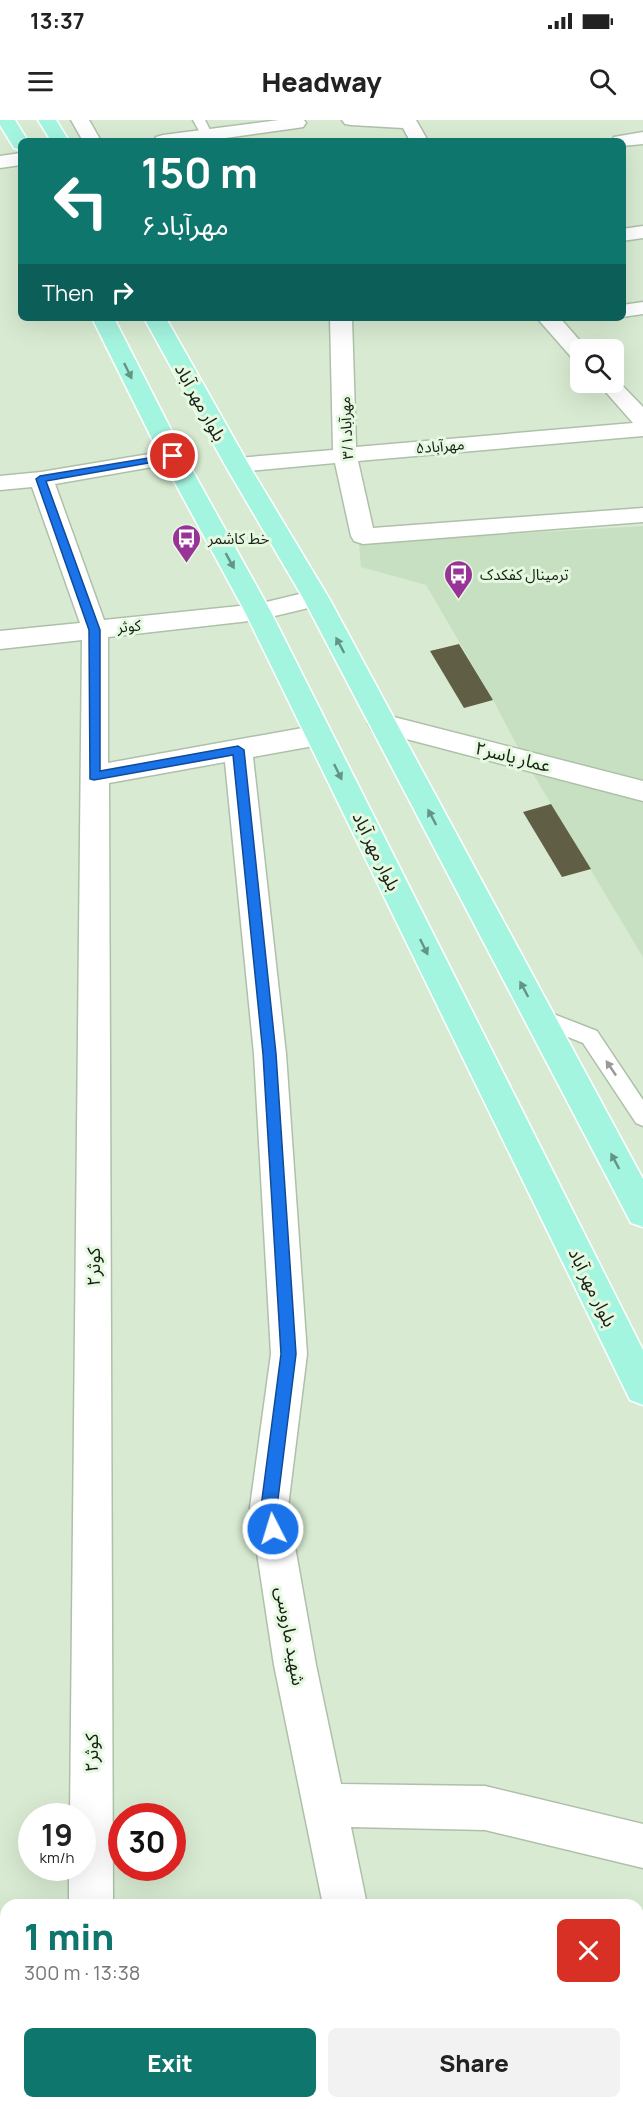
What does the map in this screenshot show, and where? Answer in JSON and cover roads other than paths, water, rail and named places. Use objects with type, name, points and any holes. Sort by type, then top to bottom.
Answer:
[{"type":"main road","points":[[6,120],[18,139]]},
{"type":"main road","points":[[47,120],[58,138]]},
{"type":"main road","name":"بلوار مهر آباد","points":[[105,321],[173,456],[258,612],[643,1388]]},
{"type":"main road","name":"بلوار مهر آباد","points":[[157,321],[315,598],[643,1212]]},
{"type":"street","points":[[80,120],[90,138]]},
{"type":"street","points":[[351,120],[409,123],[417,138]]},
{"type":"street","points":[[172,138],[203,128],[301,128]]},
{"type":"street","points":[[626,140],[643,138]]},
{"type":"street","points":[[0,162],[18,159]]},
{"type":"street","points":[[626,235],[643,232]]},
{"type":"street","points":[[626,310],[643,308]]},
{"type":"street","name":"مهرآباد۳/۱","points":[[341,321],[345,454],[363,536],[643,515]]},
{"type":"street","points":[[555,321],[570,340]]},
{"type":"street","points":[[624,390],[643,392]]},
{"type":"street","points":[[617,393],[643,420]]},
{"type":"street","name":"مهرآباد۵","points":[[237,465],[643,429]]},
{"type":"street","points":[[0,483],[40,479],[173,456]]},
{"type":"street","points":[[40,479],[95,630]]},
{"type":"street","name":"کوثر","points":[[0,640],[258,612],[315,598]]},
{"type":"street","name":"کوثر۲","points":[[91,1899],[95,630]]},
{"type":"street","name":"عمار یاسر۲","points":[[382,723],[643,791]]},
{"type":"street","points":[[94,776],[319,735]]},
{"type":"street","name":"شهید ماروسی","points":[[238,750],[270,1054],[289,1354],[269,1507],[295,1665],[344,1899]]},
{"type":"street","points":[[324,1804],[485,1808],[643,1846]]},
{"type":"lane","points":[[538,1016],[590,1037],[643,1117]]},
{"type":"place","name":"خط کاشمر","points":[[187,564]]},
{"type":"place","name":"ترمینال کفکدک","points":[[459,600]]}]
